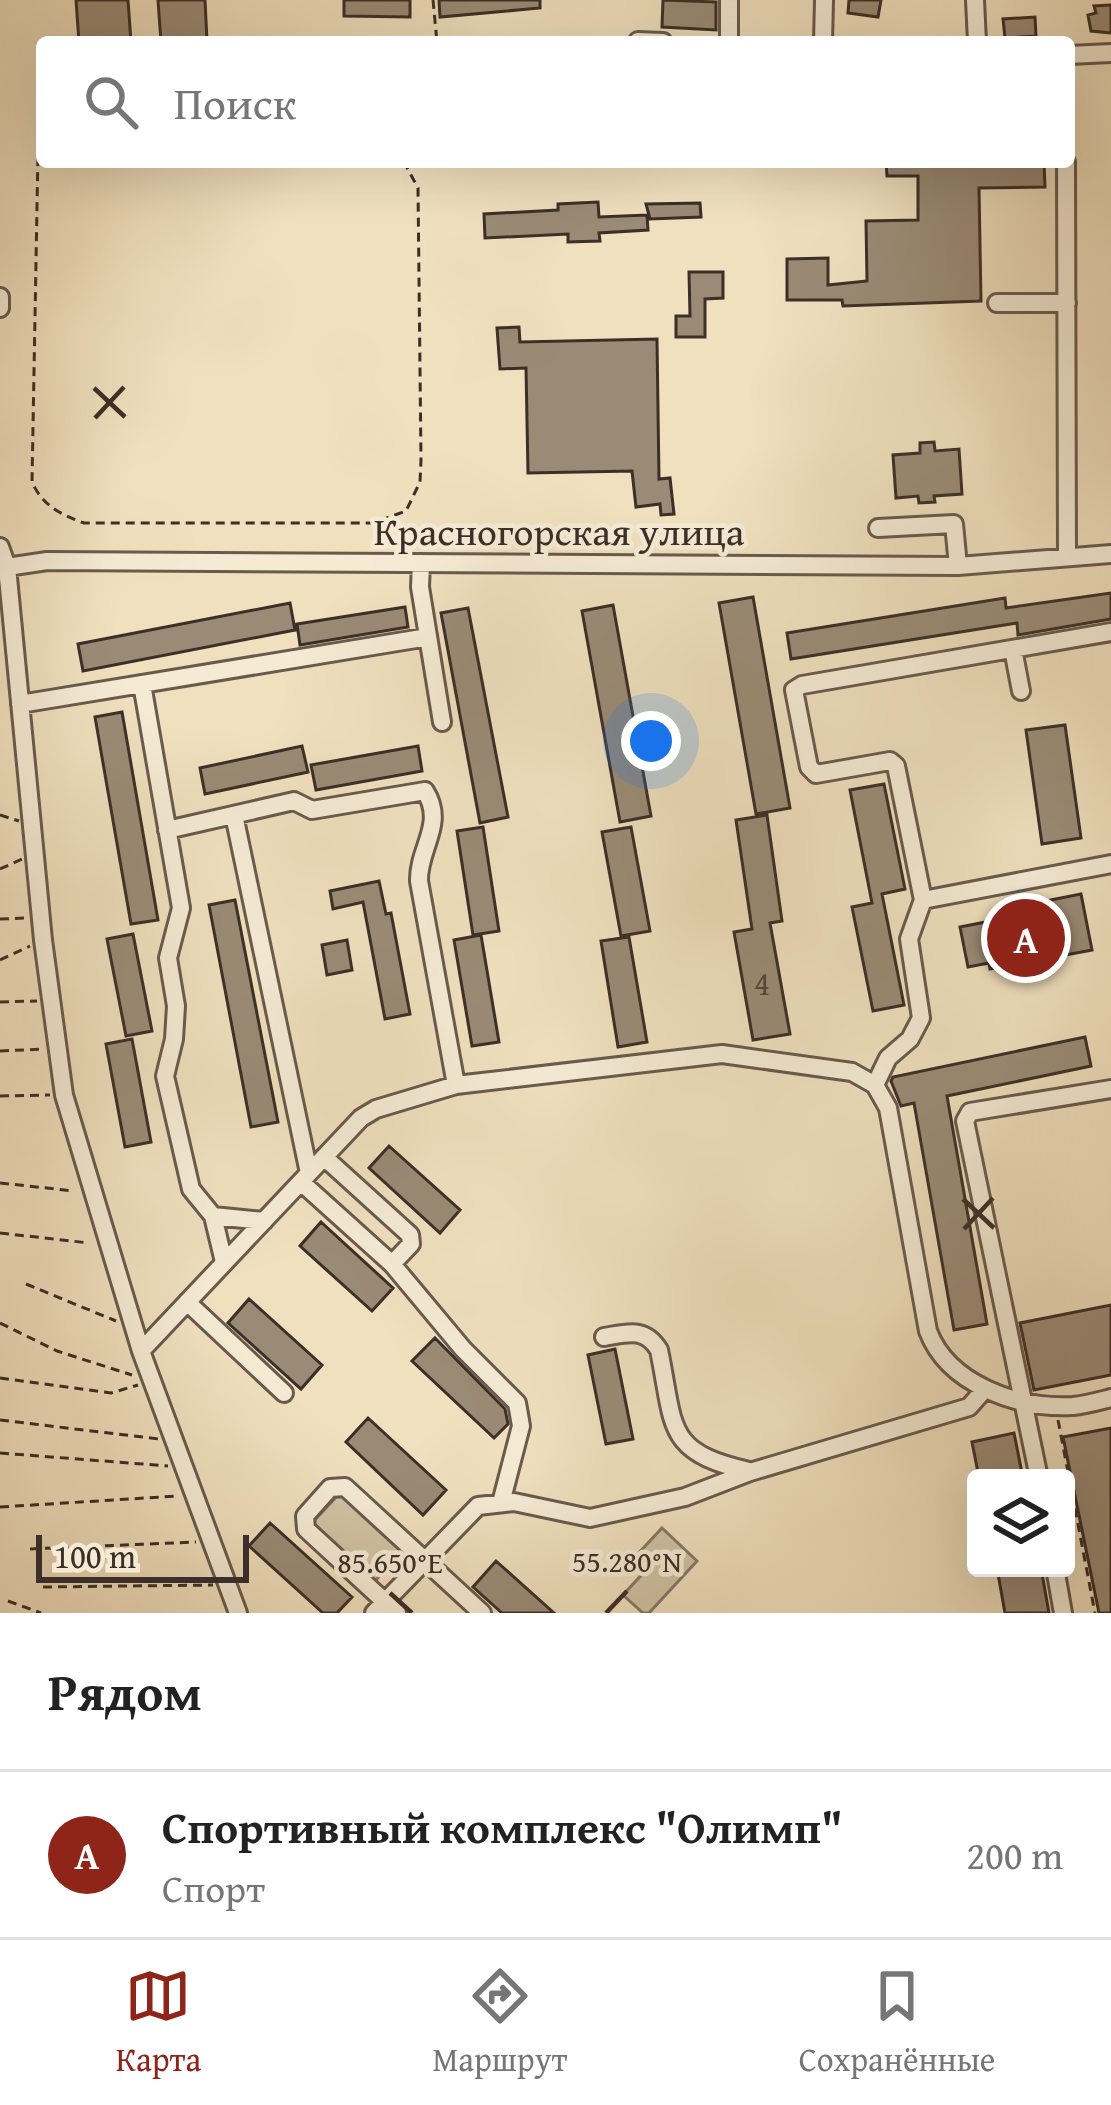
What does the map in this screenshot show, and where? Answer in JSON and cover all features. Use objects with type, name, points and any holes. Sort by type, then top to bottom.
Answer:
[{"type":"street","points":[[729,0],[729,36]]},
{"type":"street","points":[[823,36],[824,0]]},
{"type":"street","points":[[975,0],[977,36]]},
{"type":"street","points":[[1075,55],[1111,52]]},
{"type":"street","points":[[1066,168],[1067,556]]},
{"type":"street","points":[[0,297],[0,308]]},
{"type":"street","points":[[997,303],[1066,303]]},
{"type":"street","points":[[878,528],[954,524],[958,566]]},
{"type":"street","points":[[0,547],[7,567],[40,918],[64,1094],[141,1351],[238,1613]]},
{"type":"street","name":"Красногорская улица","points":[[7,567],[47,561],[958,566],[1111,554]]},
{"type":"street","points":[[422,563],[420,587],[442,722]]},
{"type":"street","points":[[874,1085],[888,1058],[910,1039],[920,1018],[909,939],[923,900],[896,766],[890,761],[816,774],[808,767],[794,690],[1111,632]]},
{"type":"street","points":[[20,704],[428,637]]},
{"type":"street","points":[[1013,649],[1021,691]]},
{"type":"street","points":[[142,684],[181,914],[168,958],[176,1006],[165,1076],[191,1189],[213,1216],[224,1262]]},
{"type":"street","points":[[167,830],[294,801],[311,810],[418,790],[430,796],[434,827],[418,874],[457,1085]]},
{"type":"street","points":[[234,815],[305,1177],[392,1264],[463,1348],[517,1402],[520,1426],[501,1503]]},
{"type":"street","points":[[923,900],[1111,864]]},
{"type":"street","points":[[141,1351],[324,1157],[376,1109],[457,1085],[722,1054],[826,1066],[852,1072],[874,1085],[888,1108],[928,1330],[937,1354],[985,1389],[1024,1400],[1072,1406],[1111,1398]]},
{"type":"street","points":[[1037,1469],[965,1121],[970,1112],[1111,1089]]},
{"type":"street","points":[[324,1157],[410,1235],[410,1244],[392,1264]]},
{"type":"street","points":[[213,1216],[263,1221]]},
{"type":"street","points":[[187,1302],[284,1393]]},
{"type":"street","points":[[604,1337],[636,1331],[653,1340],[676,1433],[688,1450],[711,1462],[750,1472]]},
{"type":"street","points":[[482,1613],[424,1560],[345,1487],[330,1488],[305,1516],[306,1529],[385,1609],[424,1560],[478,1506],[514,1502],[590,1517],[685,1497],[750,1472],[969,1407],[985,1389]]},
{"type":"street","points":[[1056,1577],[1063,1613]]},
{"type":"path","points":[[433,0],[436,36]]},
{"type":"path","points":[[38,168],[32,482],[38,498],[84,523],[373,523],[406,511],[420,482],[418,188],[407,168]]},
{"type":"path","points":[[0,869],[34,853]]},
{"type":"path","points":[[0,919],[40,918]]},
{"type":"path","points":[[0,960],[43,940]]},
{"type":"path","points":[[0,1003],[51,1001]]},
{"type":"path","points":[[0,1051],[57,1048]]},
{"type":"path","points":[[0,1096],[64,1094]]},
{"type":"path","points":[[0,1184],[93,1193]]},
{"type":"path","points":[[0,1234],[109,1246]]},
{"type":"path","points":[[26,1284],[134,1328]]},
{"type":"path","points":[[0,1323],[58,1352],[152,1381]]},
{"type":"path","points":[[0,1378],[111,1393],[152,1381]]},
{"type":"path","points":[[1057,1404],[1059,1436],[1095,1613]]},
{"type":"path","points":[[0,1420],[172,1441]]},
{"type":"path","points":[[0,1453],[182,1468]]},
{"type":"path","points":[[1,1508],[192,1495]]},
{"type":"path","points":[[30,1550],[210,1541]]},
{"type":"path","points":[[43,1587],[227,1585]]},
{"type":"path","points":[[8,1601],[41,1613]]},
{"type":"shaded area","points":[[341,1492],[404,1551],[373,1583],[311,1524]]},
{"type":"shaded area","points":[[662,1528],[697,1561],[649,1613],[643,1613],[623,1595],[647,1569],[635,1557]]},
{"type":"building","points":[[76,0],[128,0],[131,36],[79,36]]},
{"type":"building","points":[[158,0],[205,0],[207,36],[161,36]]},
{"type":"building","points":[[344,0],[410,0],[410,17],[344,16]]},
{"type":"building","points":[[439,0],[540,0],[540,8],[440,17]]},
{"type":"building","points":[[663,0],[716,2],[716,30],[662,27]]},
{"type":"building","points":[[849,0],[881,0],[878,17],[848,13]]},
{"type":"building","points":[[1111,5],[1111,33],[1091,31],[1088,15],[1096,13],[1094,6]]},
{"type":"building","points":[[1035,17],[1036,36],[1005,36],[1003,19]]},
{"type":"building","points":[[886,168],[1044,168],[1045,187],[979,188],[981,301],[843,306],[842,300],[787,300],[787,259],[828,258],[828,285],[867,281],[866,221],[918,220],[918,176],[887,176]]},
{"type":"building","points":[[598,202],[599,217],[647,215],[648,230],[599,233],[600,241],[568,242],[568,234],[485,238],[484,214],[558,210],[558,204]]},
{"type":"building","points":[[700,203],[701,217],[650,219],[646,204]]},
{"type":"building","points":[[689,272],[723,272],[723,298],[705,299],[705,337],[676,337],[676,316],[690,316]]},
{"type":"building","points":[[519,327],[520,342],[657,339],[659,479],[670,478],[674,514],[661,515],[660,504],[636,507],[632,471],[528,473],[526,368],[500,369],[497,328]]},
{"type":"building","points":[[934,442],[935,451],[959,449],[962,494],[934,496],[935,502],[919,503],[918,496],[896,498],[893,455],[920,453],[920,443]]},
{"type":"building","points":[[1111,593],[1111,619],[1018,635],[1017,623],[791,659],[787,633],[1005,598],[1006,608]]},
{"type":"building","points":[[753,597],[790,808],[756,814],[719,603]]},
{"type":"building","points":[[290,603],[295,630],[83,671],[78,644]]},
{"type":"building","points":[[613,605],[651,816],[620,822],[582,611]]},
{"type":"building","points":[[405,607],[408,627],[300,645],[297,624]]},
{"type":"building","points":[[468,608],[508,817],[480,823],[441,613]]},
{"type":"building","points":[[122,712],[158,920],[131,924],[95,717]]},
{"type":"building","points":[[1065,725],[1081,838],[1042,844],[1026,730]]},
{"type":"building","points":[[302,746],[308,772],[205,794],[200,768]]},
{"type":"building","points":[[418,746],[422,771],[316,790],[311,765]]},
{"type":"building","points":[[884,784],[905,889],[882,894],[904,1005],[873,1011],[852,907],[872,903],[850,790]]},
{"type":"building","points":[[767,815],[782,921],[770,923],[790,1034],[753,1040],[734,932],[752,929],[736,820]]},
{"type":"building","points":[[483,827],[499,931],[473,935],[457,831]]},
{"type":"building","points":[[631,827],[650,931],[621,936],[602,832]]},
{"type":"building","points":[[379,881],[386,914],[391,913],[410,1014],[385,1019],[363,902],[333,909],[330,891]]},
{"type":"building","points":[[1081,894],[1092,950],[990,969],[989,963],[968,967],[960,927],[1001,919],[999,910]]},
{"type":"building","points":[[235,900],[278,1122],[251,1127],[209,905]]},
{"type":"building","points":[[133,934],[152,1031],[126,1036],[107,939]]},
{"type":"building","points":[[481,935],[499,1042],[472,1046],[454,940]]},
{"type":"building","points":[[629,937],[647,1042],[618,1047],[601,941]]},
{"type":"building","points":[[347,940],[352,970],[327,975],[322,945]]},
{"type":"building","points":[[1085,1037],[1091,1066],[947,1096],[987,1324],[954,1330],[914,1103],[901,1106],[891,1081]]},
{"type":"building","points":[[132,1039],[151,1142],[125,1147],[106,1044]]},
{"type":"building","points":[[389,1146],[460,1210],[440,1233],[369,1168]]},
{"type":"building","points":[[321,1222],[393,1288],[372,1311],[300,1246]]},
{"type":"building","points":[[249,1299],[322,1365],[301,1389],[228,1323]]},
{"type":"building","points":[[1111,1305],[1111,1375],[1034,1390],[1020,1323]]},
{"type":"building","points":[[435,1338],[505,1409],[508,1424],[494,1438],[412,1361]]},
{"type":"building","points":[[615,1349],[633,1439],[606,1444],[588,1355]]},
{"type":"building","points":[[368,1418],[446,1490],[423,1515],[346,1442]]},
{"type":"building","points":[[1111,1428],[1111,1613],[1099,1613],[1075,1496],[1075,1469],[1070,1469],[1063,1437]]},
{"type":"building","points":[[1014,1433],[1021,1469],[977,1469],[972,1442]]},
{"type":"building","points":[[270,1523],[352,1597],[337,1613],[323,1613],[249,1546]]},
{"type":"building","points":[[496,1561],[554,1613],[502,1613],[473,1587]]},
{"type":"building","points":[[999,1577],[1043,1577],[1049,1613],[1005,1613]]},
{"type":"place","name":"Спортивный комплекс \"Олимп\"","points":[[1026,938]]}]
